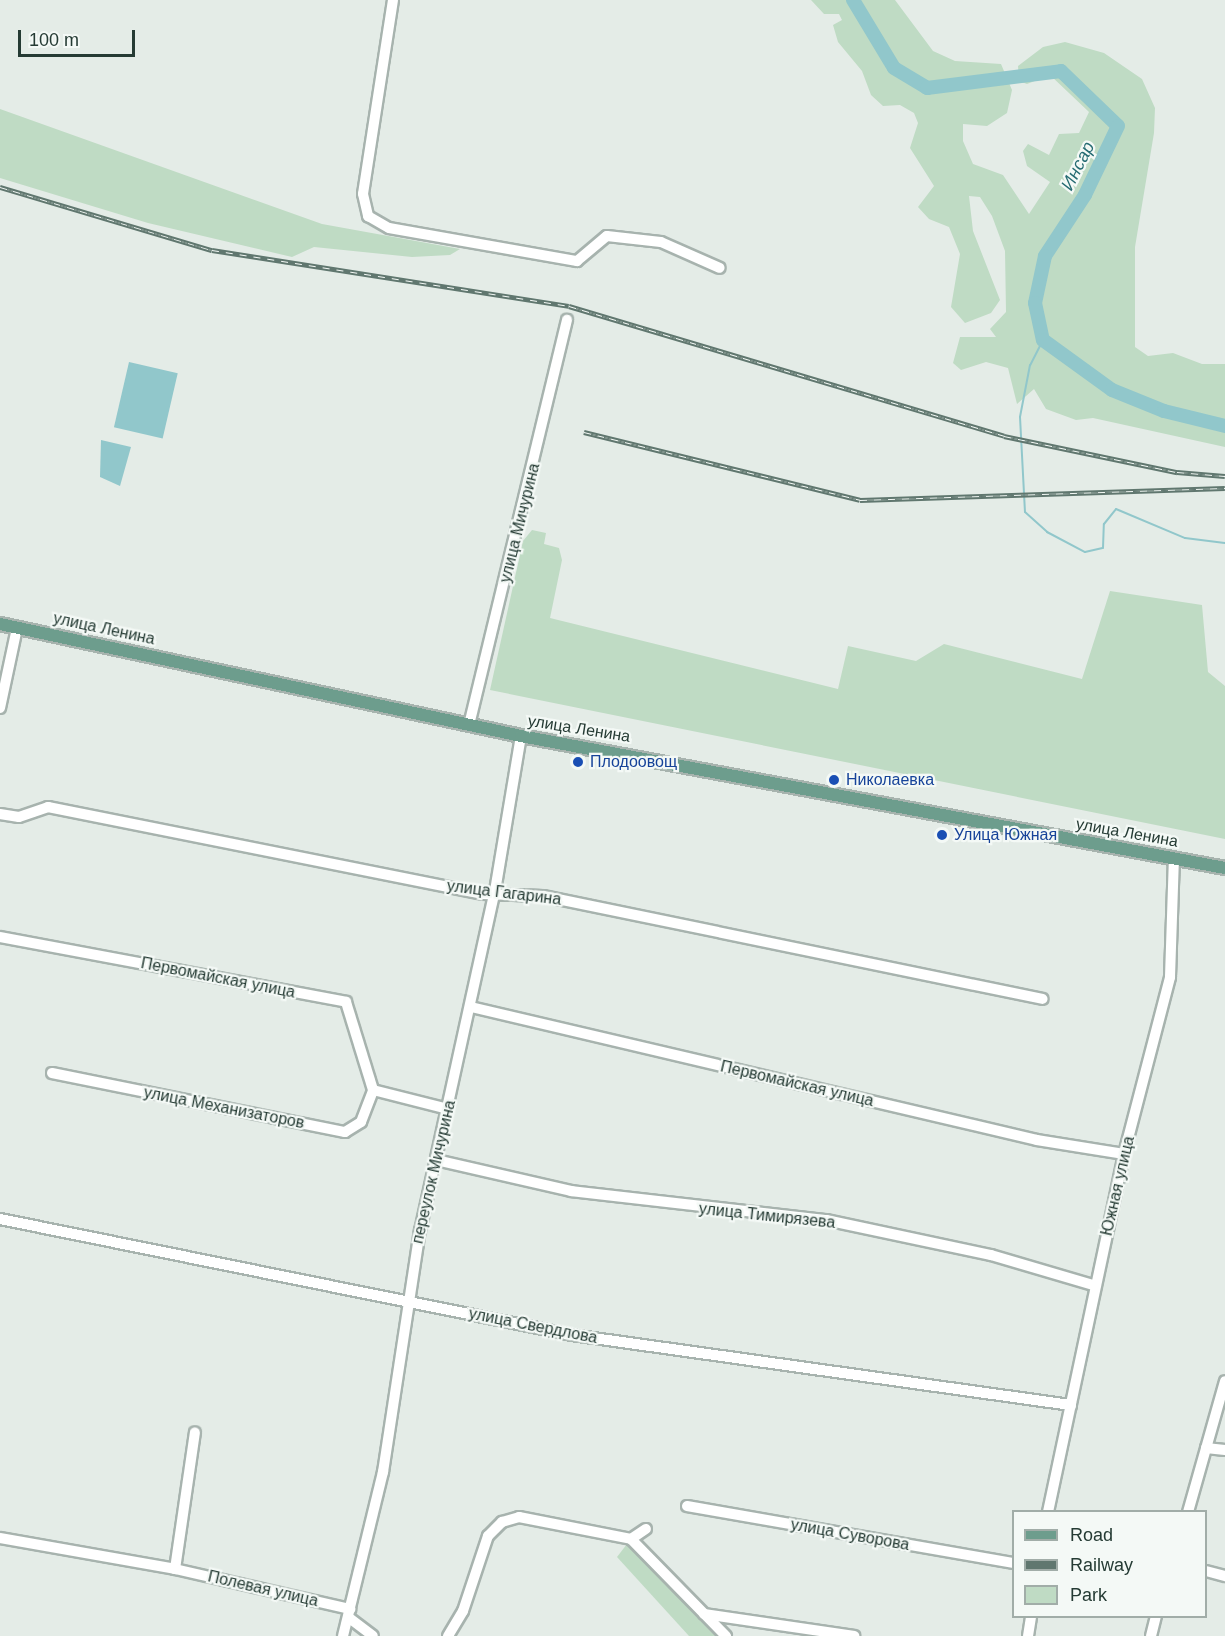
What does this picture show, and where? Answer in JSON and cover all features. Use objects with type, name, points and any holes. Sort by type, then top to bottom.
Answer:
[{"type":"main road","name":"улица Ленина","points":[[0,624],[520,736],[1225,868]]},
{"type":"main road","points":[[1188,861],[1225,859]]},
{"type":"main road","points":[[1188,861],[1225,877]]},
{"type":"street","points":[[393,0],[363,194],[368,216],[389,228],[577,261],[607,236],[661,242],[720,268]]},
{"type":"street","name":"улица Мичурина","points":[[469,725],[567,320]]},
{"type":"street","points":[[0,708],[17,628]]},
{"type":"street","name":"переулок Мичурина","points":[[349,1613],[383,1472],[408,1300],[495,891],[520,736]]},
{"type":"street","name":"улица Гагарина","points":[[0,814],[19,817],[48,807],[483,894],[495,891],[543,896],[1043,999]]},
{"type":"street","name":"Южная улица","points":[[1048,1510],[1124,1154],[1170,977],[1174,859]]},
{"type":"street","name":"Первомайская улица","points":[[0,937],[346,1002],[373,1090]]},
{"type":"street","name":"Первомайская улица","points":[[471,1008],[1037,1140],[1124,1154]]},
{"type":"street","name":"улица Механизаторов","points":[[52,1073],[345,1132],[361,1122],[373,1090]]},
{"type":"street","points":[[373,1090],[448,1109]]},
{"type":"street","name":"улица Тимирязева","points":[[436,1160],[571,1191],[826,1220],[991,1255],[1096,1286]]},
{"type":"street","name":"улица Свердлова","points":[[0,1219],[572,1335],[1071,1404]]},
{"type":"street","points":[[1189,1510],[1225,1381]]},
{"type":"street","points":[[176,1569],[195,1432]]},
{"type":"street","points":[[1206,1448],[1225,1450]]},
{"type":"street","name":"улица Суворова","points":[[687,1506],[1012,1563]]},
{"type":"street","points":[[448,1636],[463,1611],[482,1548],[502,1522],[535,1518],[600,1536],[632,1539],[726,1636]]},
{"type":"street","points":[[632,1539],[646,1529]]},
{"type":"street","name":"Полевая улица","points":[[0,1538],[176,1569],[349,1613]]},
{"type":"street","points":[[1207,1571],[1225,1576]]},
{"type":"street","points":[[343,1636],[349,1613],[373,1636]]},
{"type":"street","points":[[704,1614],[854,1636]]},
{"type":"street","points":[[1028,1636],[1031,1618]]},
{"type":"street","points":[[1150,1636],[1156,1618]]},
{"type":"green space","points":[[811,0],[895,0],[933,51],[955,61],[1001,64],[1012,90],[1007,113],[987,126],[963,124],[963,141],[973,164],[1003,175],[1029,214],[1050,182],[1027,166],[1023,151],[1028,144],[1049,155],[1059,134],[1079,133],[1089,112],[1050,75],[1027,84],[1019,81],[1018,66],[1043,47],[1065,42],[1104,53],[1142,79],[1155,108],[1154,133],[1135,247],[1135,347],[1148,356],[1173,353],[1202,364],[1225,364],[1225,447],[1093,418],[1076,420],[1046,409],[1034,389],[1017,404],[1008,368],[986,362],[961,370],[953,363],[960,337],[996,337],[990,329],[1006,312],[1005,251],[992,216],[980,197],[969,196],[973,231],[1000,300],[991,313],[965,323],[951,307],[960,254],[949,227],[929,219],[918,207],[934,186],[910,148],[918,123],[914,113],[900,105],[883,106],[871,95],[862,71],[838,42],[833,25],[842,20],[839,14],[824,14]]},
{"type":"green space","points":[[0,109],[322,224],[460,249],[450,255],[412,257],[314,247],[292,257],[148,223],[0,178]]},
{"type":"green space","points":[[532,530],[546,533],[544,544],[559,548],[562,560],[550,618],[838,689],[848,646],[916,661],[944,644],[1082,679],[1110,591],[1202,605],[1208,672],[1225,686],[1225,839],[490,690],[523,541]]},
{"type":"green space","points":[[627,1544],[721,1636],[689,1636],[617,1557]]},
{"type":"water","points":[[129,362],[178,373],[163,439],[114,427]]},
{"type":"water","points":[[101,440],[131,447],[120,486],[100,477]]},
{"type":"waterway","name":"Инсар","points":[[853,0],[894,68],[927,88],[1061,71],[1118,126],[1085,195],[1045,256],[1035,303],[1043,340],[1112,390],[1164,411],[1225,426]]},
{"type":"waterway","points":[[1043,340],[1030,365],[1020,417],[1025,512],[1047,532],[1085,552],[1103,548],[1104,524],[1116,509],[1185,538],[1225,543]]},
{"type":"railway","points":[[0,187],[212,250],[569,306],[1004,436],[1177,472],[1225,476]]},
{"type":"railway","points":[[584,432],[860,500],[1225,488]]},
{"type":"place","name":"Плодоовощ","points":[[578,762]]},
{"type":"place","name":"Николаевка","points":[[834,780]]},
{"type":"place","name":"Улица Южная","points":[[942,835]]}]
